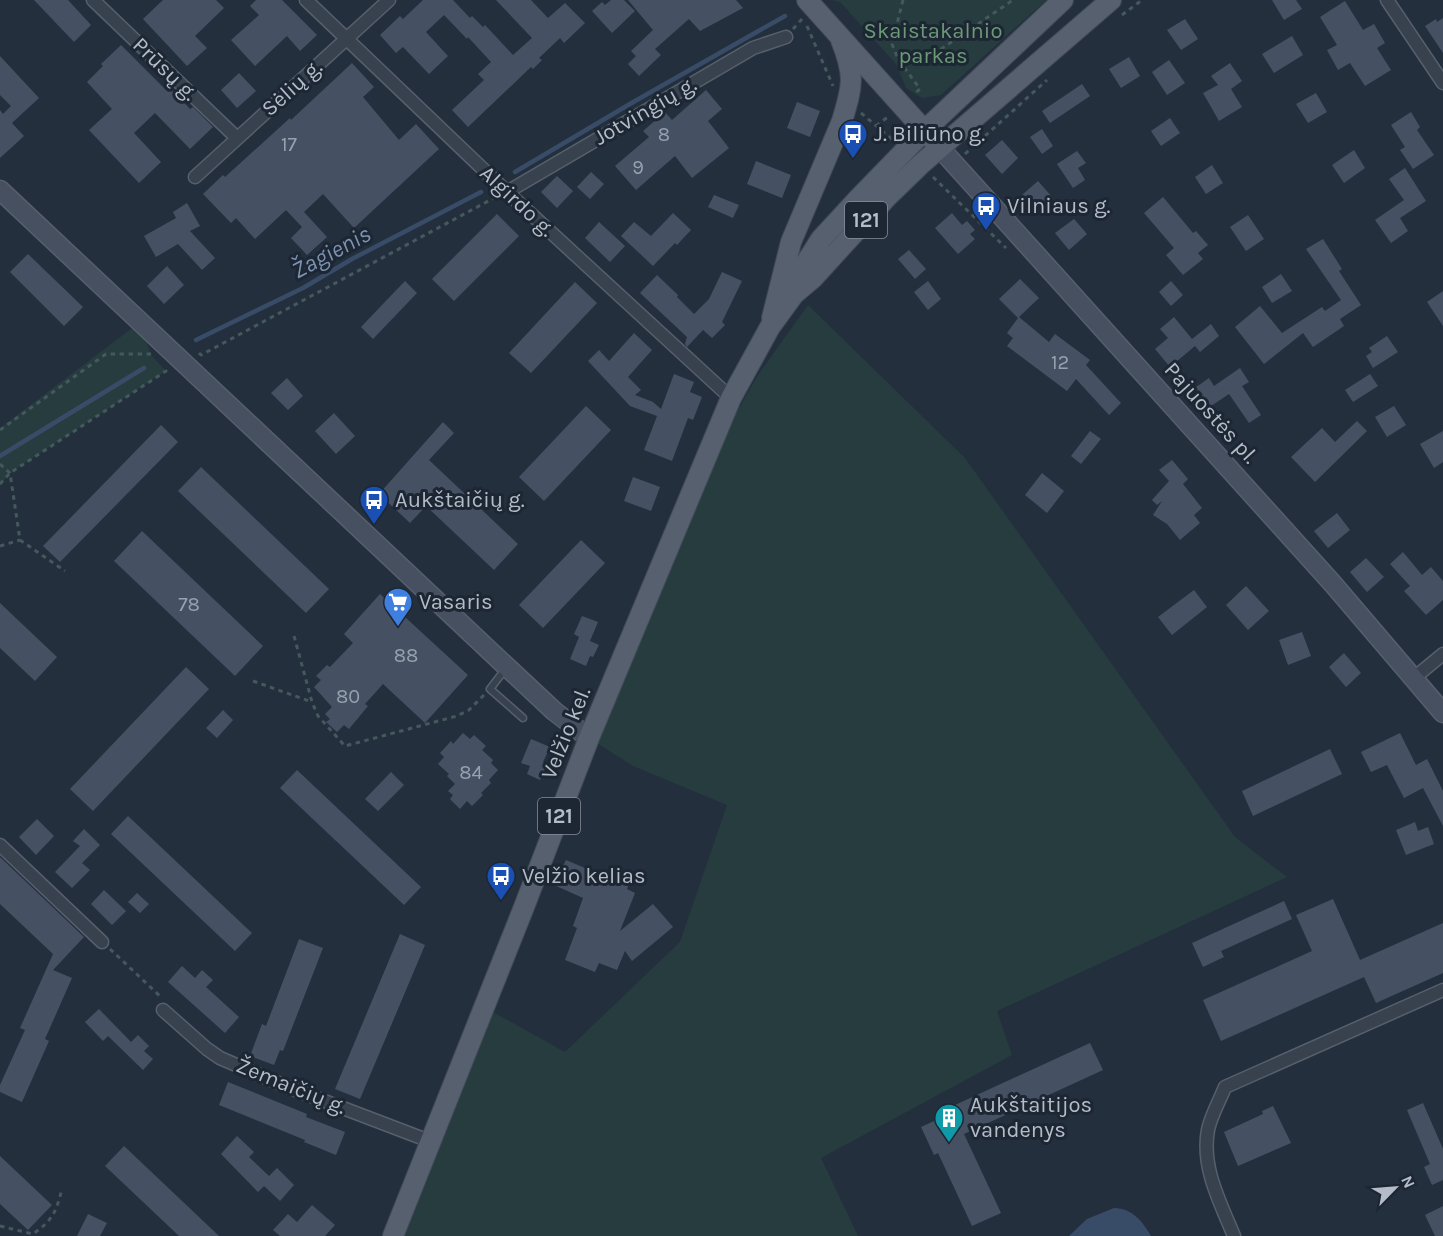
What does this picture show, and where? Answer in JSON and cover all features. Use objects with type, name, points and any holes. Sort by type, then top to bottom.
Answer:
[{"type":"main road","points":[[807,0],[940,148],[1111,0]]},
{"type":"main road","points":[[924,130],[1064,0]]},
{"type":"main road","points":[[770,327],[791,242],[842,121],[848,101],[852,72],[841,39]]},
{"type":"main road","name":"121","points":[[794,294],[802,269],[821,239],[924,130]]},
{"type":"main road","name":"121","points":[[794,294],[813,278],[887,197],[940,148]]},
{"type":"main road","name":"Pajuostės pl.","points":[[940,148],[1333,584],[1443,712]]},
{"type":"main road","points":[[0,190],[507,668],[554,711],[589,738]]},
{"type":"main road","name":"Velžio kel.","points":[[393,1236],[432,1142],[589,738],[731,398],[770,327],[794,294]]},
{"type":"street","name":"Prūsų g.","points":[[93,0],[237,138]]},
{"type":"street","name":"Algirdo g.","points":[[306,0],[507,192],[731,398]]},
{"type":"street","name":"Sėlių g.","points":[[195,177],[389,0]]},
{"type":"street","points":[[1388,0],[1443,83]]},
{"type":"street","name":"Jotvingių g.","points":[[507,192],[753,48],[786,37]]},
{"type":"street","points":[[1414,678],[1443,654]]},
{"type":"street","points":[[0,845],[102,942]]},
{"type":"street","points":[[1234,1236],[1213,1185],[1207,1158],[1208,1128],[1226,1087],[1443,990]]},
{"type":"street","name":"Žemaičių g.","points":[[163,1010],[220,1058],[285,1086],[432,1142]]},
{"type":"lane","points":[[507,668],[490,689],[523,718]]},
{"type":"path","points":[[903,0],[892,44],[898,59],[931,57],[1013,0]]},
{"type":"path","points":[[1114,22],[1142,0]]},
{"type":"path","points":[[938,181],[1055,73]]},
{"type":"path","points":[[192,348],[201,355],[507,192]]},
{"type":"path","points":[[0,429],[106,354],[152,355]]},
{"type":"path","points":[[0,484],[10,473],[166,371],[159,363]]},
{"type":"path","points":[[0,464],[10,473],[20,540],[64,571]]},
{"type":"path","points":[[0,546],[20,540]]},
{"type":"path","points":[[294,636],[318,716],[345,746],[457,716],[469,710],[490,689]]},
{"type":"path","points":[[253,681],[312,702]]},
{"type":"path","points":[[102,942],[164,1000],[163,1010]]},
{"type":"path","points":[[0,1226],[34,1235],[48,1223],[57,1209],[62,1189]]},
{"type":"green space","name":"Skaistakalnio parkas","points":[[833,0],[1046,0],[941,95],[922,98],[906,88],[896,64],[841,3]]},
{"type":"green space","points":[[808,305],[965,458],[1235,837],[1287,877],[997,1011],[1012,1055],[821,1158],[858,1236],[392,1236],[484,1007],[565,1052],[680,942],[727,805],[633,766],[589,738],[728,427],[758,375]]},
{"type":"green space","points":[[140,322],[151,355],[166,371],[10,473],[0,486],[0,428]]},
{"type":"water","points":[[1114,1208],[1136,1216],[1151,1236],[1069,1236],[1087,1219]]},
{"type":"building","points":[[34,0],[68,0],[91,25],[74,42]]},
{"type":"building","points":[[163,0],[216,0],[224,8],[195,36],[207,48],[187,66],[143,19]]},
{"type":"building","points":[[256,0],[282,0],[317,35],[300,51],[287,36],[255,66],[231,40],[259,15],[250,6]]},
{"type":"building","points":[[423,0],[453,0],[470,18],[472,16],[483,27],[485,25],[513,55],[532,38],[496,0],[531,0],[548,18],[565,3],[585,23],[564,43],[560,38],[539,58],[542,60],[533,69],[531,67],[468,127],[452,110],[484,80],[478,74],[491,62],[468,37],[467,39],[444,15],[426,32],[448,56],[429,74],[403,47],[396,53],[380,35],[400,16],[403,19]]},
{"type":"building","points":[[611,0],[624,0],[635,11],[612,33],[592,11],[602,2],[605,5]]},
{"type":"building","points":[[628,0],[736,0],[743,8],[700,31],[689,19],[655,49],[661,55],[639,76],[628,64],[636,56],[631,51],[653,30]]},
{"type":"building","points":[[1272,0],[1296,0],[1302,9],[1284,20]]},
{"type":"building","points":[[1345,1],[1363,30],[1374,24],[1385,43],[1377,48],[1391,70],[1365,86],[1350,63],[1338,70],[1327,50],[1337,45],[1320,17]]},
{"type":"building","points":[[1443,18],[1443,53],[1425,26],[1436,19],[1437,22]]},
{"type":"building","points":[[1185,19],[1198,39],[1181,50],[1167,30]]},
{"type":"building","points":[[1292,36],[1303,55],[1274,73],[1262,54]]},
{"type":"building","points":[[121,45],[168,92],[171,89],[190,109],[193,107],[213,127],[190,149],[155,113],[134,133],[161,162],[139,183],[89,130],[112,109],[87,82],[103,66],[101,64]]},
{"type":"building","points":[[0,56],[39,98],[12,123],[24,136],[0,158],[0,110],[3,114],[11,106],[0,95]]},
{"type":"building","points":[[1129,57],[1140,76],[1121,88],[1109,69]]},
{"type":"building","points":[[1169,60],[1185,83],[1167,95],[1152,72]]},
{"type":"building","points":[[352,63],[374,87],[363,97],[399,140],[416,124],[439,149],[354,228],[323,194],[304,212],[327,237],[307,255],[291,238],[302,227],[286,210],[255,239],[236,218],[231,223],[203,194],[290,118],[291,120]]},
{"type":"building","points":[[1230,63],[1242,81],[1231,89],[1242,107],[1219,121],[1203,93],[1218,85],[1211,76]]},
{"type":"building","points":[[239,73],[256,91],[237,108],[221,90]]},
{"type":"building","points":[[1082,84],[1090,96],[1050,123],[1042,111]]},
{"type":"building","points":[[706,90],[722,109],[708,121],[729,148],[692,178],[675,156],[636,190],[615,166],[649,137],[643,131],[665,112],[672,120]]},
{"type":"building","points":[[1316,93],[1327,112],[1308,123],[1296,104]]},
{"type":"building","points":[[797,102],[820,111],[810,137],[787,128]]},
{"type":"building","points":[[1411,112],[1420,127],[1417,130],[1434,155],[1413,169],[1400,150],[1405,147],[1391,125]]},
{"type":"building","points":[[1170,118],[1180,133],[1161,146],[1151,131]]},
{"type":"building","points":[[1042,129],[1053,146],[1042,154],[1030,137]]},
{"type":"building","points":[[1002,140],[1018,158],[1002,174],[985,155]]},
{"type":"building","points":[[1354,150],[1365,168],[1344,183],[1332,165]]},
{"type":"building","points":[[1077,151],[1086,163],[1078,168],[1085,180],[1073,188],[1057,164]]},
{"type":"building","points":[[756,161],[791,175],[782,198],[747,184]]},
{"type":"building","points":[[1212,165],[1223,183],[1206,194],[1195,177]]},
{"type":"building","points":[[1405,168],[1426,201],[1400,218],[1408,231],[1391,243],[1375,220],[1404,200],[1389,179]]},
{"type":"building","points":[[591,172],[604,184],[590,199],[577,187]]},
{"type":"building","points":[[557,176],[573,191],[557,208],[541,192]]},
{"type":"building","points":[[1038,181],[1053,198],[1037,212],[1022,195]]},
{"type":"building","points":[[714,195],[739,205],[733,218],[708,207]]},
{"type":"building","points":[[1163,197],[1193,233],[1196,231],[1208,245],[1198,253],[1203,259],[1183,275],[1166,255],[1174,248],[1144,213]]},
{"type":"building","points":[[187,203],[200,226],[190,231],[215,258],[202,270],[178,244],[156,257],[144,236],[176,218],[173,212]]},
{"type":"building","points":[[673,213],[691,230],[653,266],[621,236],[634,222],[651,236]]},
{"type":"building","points":[[952,213],[962,225],[967,221],[975,230],[970,234],[975,239],[958,254],[935,228]]},
{"type":"building","points":[[497,214],[519,236],[454,301],[432,279]]},
{"type":"building","points":[[1248,215],[1264,239],[1246,251],[1230,227]]},
{"type":"building","points":[[1074,219],[1087,234],[1069,250],[1055,233]]},
{"type":"building","points":[[599,222],[625,246],[610,262],[585,238]]},
{"type":"building","points":[[1323,239],[1342,269],[1339,271],[1361,305],[1340,319],[1344,326],[1313,347],[1303,333],[1264,364],[1235,327],[1260,306],[1282,333],[1322,307],[1325,311],[1341,300],[1306,249]]},
{"type":"building","points":[[909,250],[926,269],[915,279],[898,259]]},
{"type":"building","points":[[28,254],[83,307],[64,326],[10,272]]},
{"type":"building","points":[[167,266],[184,285],[164,304],[147,286]]},
{"type":"building","points":[[722,272],[742,281],[722,322],[725,325],[712,338],[703,330],[687,347],[685,344],[687,337],[640,293],[657,275],[694,314],[709,299]]},
{"type":"building","points":[[1281,274],[1292,291],[1272,303],[1262,287]]},
{"type":"building","points":[[1020,279],[1039,298],[1019,317],[1049,342],[1055,334],[1090,360],[1086,365],[1121,403],[1109,415],[1076,379],[1067,391],[1007,346],[1013,338],[1007,333],[1018,318],[999,299]]},
{"type":"building","points":[[405,281],[417,293],[373,339],[361,327]]},
{"type":"building","points":[[928,281],[941,299],[928,310],[914,292]]},
{"type":"building","points":[[1171,281],[1183,295],[1171,306],[1159,292]]},
{"type":"building","points":[[575,282],[597,303],[531,373],[509,353]]},
{"type":"building","points":[[1443,291],[1443,326],[1427,302]]},
{"type":"building","points":[[1174,317],[1192,339],[1211,324],[1219,336],[1200,352],[1195,346],[1170,367],[1155,349],[1168,338],[1160,329]]},
{"type":"building","points":[[634,333],[652,350],[628,377],[641,390],[635,395],[653,402],[661,409],[674,374],[694,382],[690,392],[702,397],[693,420],[688,418],[672,461],[644,450],[657,416],[630,406],[588,361],[599,350],[609,361]]},
{"type":"building","points":[[1387,336],[1398,352],[1373,368],[1366,356],[1372,352],[1369,348]]},
{"type":"building","points":[[1240,368],[1249,382],[1242,386],[1261,415],[1249,423],[1229,394],[1205,410],[1192,390],[1209,378],[1214,386]]},
{"type":"building","points":[[1370,374],[1378,386],[1353,402],[1345,390]]},
{"type":"building","points":[[287,378],[303,396],[288,410],[271,393]]},
{"type":"building","points":[[586,406],[611,430],[544,501],[519,477]]},
{"type":"building","points":[[1394,406],[1406,425],[1387,437],[1375,417]]},
{"type":"building","points":[[334,413],[355,436],[336,454],[315,431]]},
{"type":"building","points":[[1357,421],[1367,431],[1315,482],[1291,457],[1322,428],[1335,442]]},
{"type":"building","points":[[443,422],[454,433],[429,460],[518,544],[494,570],[426,506],[410,523],[379,494]]},
{"type":"building","points":[[161,425],[178,442],[60,562],[43,546]]},
{"type":"building","points":[[1090,431],[1101,439],[1081,464],[1071,456]]},
{"type":"building","points":[[1443,431],[1443,462],[1434,468],[1420,444]]},
{"type":"building","points":[[1172,460],[1188,479],[1183,484],[1202,508],[1194,515],[1200,523],[1180,540],[1167,524],[1153,515],[1162,501],[1157,505],[1152,500],[1169,481],[1159,470]]},
{"type":"building","points":[[201,467],[329,589],[306,613],[178,491]]},
{"type":"building","points":[[1042,473],[1064,491],[1047,513],[1025,495]]},
{"type":"building","points":[[633,477],[660,487],[651,511],[624,501]]},
{"type":"building","points":[[1337,513],[1350,530],[1328,548],[1314,531]]},
{"type":"building","points":[[142,531],[263,646],[235,676],[114,561]]},
{"type":"building","points":[[581,540],[605,563],[543,628],[519,605]]},
{"type":"building","points":[[1403,552],[1422,575],[1431,567],[1443,581],[1443,600],[1426,615],[1404,591],[1410,586],[1390,564]]},
{"type":"building","points":[[1366,558],[1384,577],[1367,592],[1350,572]]},
{"type":"building","points":[[1246,586],[1269,611],[1248,630],[1226,605]]},
{"type":"building","points":[[1194,590],[1207,607],[1172,635],[1158,617]]},
{"type":"building","points":[[380,594],[468,675],[425,723],[383,684],[365,704],[368,706],[349,729],[344,725],[337,732],[326,722],[330,719],[325,714],[332,707],[314,687],[321,680],[316,676],[327,665],[330,667],[353,643],[344,634]]},
{"type":"building","points":[[0,603],[57,657],[35,681],[0,648]]},
{"type":"building","points":[[582,616],[598,622],[590,641],[599,645],[593,657],[590,656],[586,666],[570,659],[579,637],[574,634]]},
{"type":"building","points":[[1302,632],[1311,656],[1288,665],[1279,640]]},
{"type":"building","points":[[1344,653],[1361,673],[1346,687],[1329,667]]},
{"type":"building","points":[[186,667],[209,689],[93,811],[70,789]]},
{"type":"building","points":[[223,710],[233,720],[217,738],[206,728]]},
{"type":"building","points":[[463,733],[470,739],[474,735],[486,746],[482,750],[493,760],[491,763],[498,770],[489,780],[491,783],[481,793],[483,795],[472,806],[467,801],[460,809],[450,799],[453,795],[448,791],[455,784],[447,776],[449,774],[438,764],[444,757],[440,753],[451,741],[453,744]]},
{"type":"building","points":[[1400,733],[1416,765],[1427,759],[1443,791],[1443,826],[1423,788],[1404,798],[1387,765],[1371,772],[1361,752]]},
{"type":"building","points":[[531,739],[550,747],[543,762],[547,764],[540,780],[527,774],[530,766],[521,763]]},
{"type":"building","points":[[1330,749],[1342,774],[1253,816],[1242,791]]},
{"type":"building","points":[[297,770],[421,887],[404,905],[280,788]]},
{"type":"building","points":[[391,772],[404,785],[378,811],[365,799]]},
{"type":"building","points":[[128,816],[252,933],[235,951],[111,834]]},
{"type":"building","points":[[37,819],[54,836],[36,855],[19,837]]},
{"type":"building","points":[[1415,822],[1418,831],[1428,827],[1434,844],[1406,855],[1396,830]]},
{"type":"building","points":[[84,829],[100,845],[82,863],[90,870],[72,888],[55,872],[80,846],[73,841]]},
{"type":"building","points":[[0,857],[84,937],[53,970],[72,978],[45,1039],[49,1041],[22,1102],[0,1092],[0,1085],[25,1030],[20,1028],[53,954],[0,904]]},
{"type":"building","points":[[566,860],[604,876],[605,873],[629,883],[627,889],[635,893],[620,931],[653,904],[673,927],[632,961],[625,951],[617,970],[599,963],[595,972],[565,960],[577,928],[573,926],[583,898],[554,885]]},
{"type":"building","points":[[104,890],[126,911],[112,925],[91,904]]},
{"type":"building","points":[[137,893],[149,904],[140,913],[128,902]]},
{"type":"building","points":[[1333,899],[1360,960],[1443,923],[1443,973],[1376,1003],[1364,977],[1221,1041],[1203,1000],[1312,951],[1296,915]]},
{"type":"building","points":[[1284,901],[1292,919],[1221,951],[1224,957],[1203,967],[1192,943]]},
{"type":"building","points":[[400,934],[425,945],[360,1099],[335,1089]]},
{"type":"building","points":[[299,939],[323,948],[283,1051],[280,1050],[274,1065],[250,1056],[262,1024],[266,1026]]},
{"type":"building","points":[[182,966],[195,978],[202,970],[213,980],[206,987],[239,1017],[225,1033],[168,982]]},
{"type":"building","points":[[99,1009],[131,1042],[138,1035],[149,1046],[144,1051],[153,1059],[143,1070],[108,1036],[103,1041],[85,1022]]},
{"type":"building","name":"Aukštaitijos vandenys","points":[[1090,1043],[1103,1070],[964,1134],[1001,1213],[972,1226],[938,1153],[934,1155],[921,1127],[958,1110],[955,1105]]},
{"type":"building","points":[[228,1082],[345,1132],[336,1155],[219,1105]]},
{"type":"building","points":[[1423,1103],[1443,1149],[1443,1180],[1432,1185],[1424,1167],[1430,1164],[1407,1110]]},
{"type":"building","points":[[1273,1106],[1291,1143],[1238,1166],[1224,1132],[1263,1114],[1262,1111]]},
{"type":"building","points":[[237,1136],[254,1152],[249,1157],[269,1176],[277,1168],[294,1185],[280,1201],[264,1186],[258,1192],[221,1154]]},
{"type":"building","points":[[124,1146],[219,1236],[179,1236],[105,1166]]},
{"type":"building","points":[[0,1156],[52,1205],[28,1230],[0,1204]]},
{"type":"building","points":[[312,1205],[335,1225],[325,1236],[280,1236],[273,1230],[288,1214],[297,1222]]},
{"type":"building","points":[[1443,1206],[1443,1236],[1435,1236],[1425,1215]]},
{"type":"building","points":[[88,1214],[107,1223],[100,1236],[77,1236]]},
{"type":"waterway","name":"Žagienis","points":[[515,172],[785,16]]},
{"type":"waterway","name":"Žagienis","points":[[196,340],[303,288],[352,259],[481,192]]},
{"type":"waterway","name":"Žagienis","points":[[0,456],[144,368]]},
{"type":"place","name":"J. Biliūno g.","points":[[853,160]]},
{"type":"place","name":"Vilniaus g.","points":[[986,232]]},
{"type":"place","name":"Aukštaičių g.","points":[[374,526]]},
{"type":"place","name":"Vasaris","points":[[398,628]]},
{"type":"place","name":"Velžio kelias","points":[[501,902]]},
{"type":"place","name":"Aukštaitijos vandenys","points":[[949,1144]]}]
